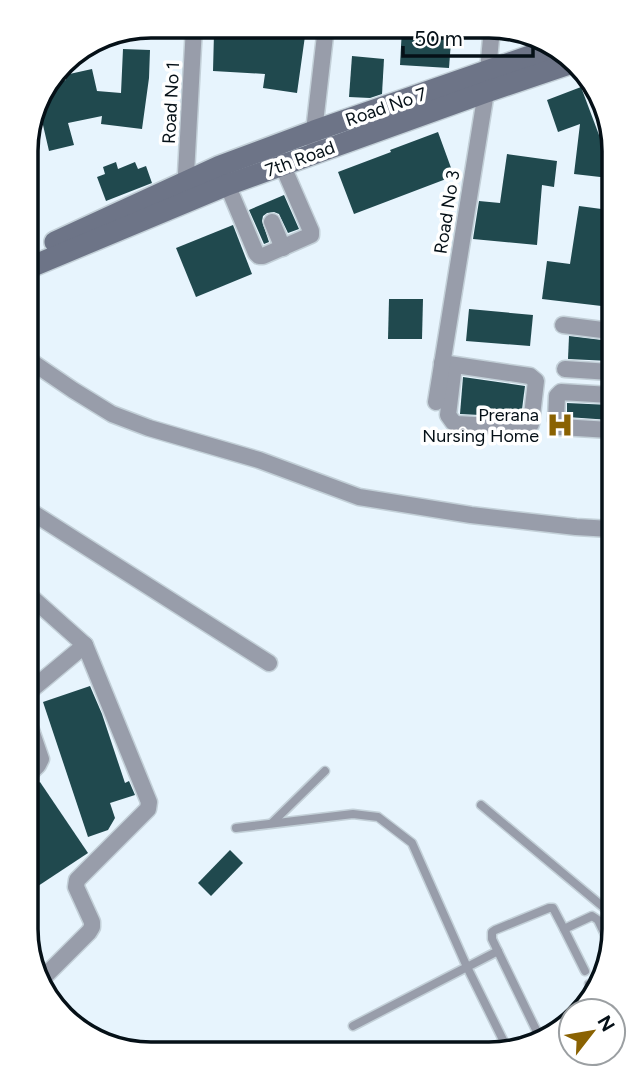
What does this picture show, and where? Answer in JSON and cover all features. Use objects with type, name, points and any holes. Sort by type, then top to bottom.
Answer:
[{"type":"street","name":"Road No 1","points":[[185,192],[193,38]]},
{"type":"street","points":[[313,155],[325,38]]},
{"type":"street","name":"Road No 3","points":[[436,402],[448,364],[491,38]]},
{"type":"street","name":"Road No 7","points":[[38,250],[224,176],[275,146],[314,131],[487,82],[544,53]]},
{"type":"street","name":"7th Road","points":[[224,176],[283,166],[487,82],[561,65]]},
{"type":"street","points":[[224,176],[259,256],[308,237],[311,231],[275,146]]},
{"type":"street","points":[[38,263],[185,192]]},
{"type":"street","points":[[272,222],[283,248]]},
{"type":"street","points":[[563,325],[602,330]]},
{"type":"street","points":[[448,364],[534,378],[536,381],[531,424],[526,428],[453,422],[448,415],[448,364]]},
{"type":"street","points":[[38,365],[112,414],[149,428],[260,460],[359,497],[471,515],[602,528]]},
{"type":"street","points":[[565,369],[602,371]]},
{"type":"street","points":[[602,395],[561,392],[557,396],[556,420],[560,427],[602,430]]},
{"type":"street","points":[[38,516],[268,663]]},
{"type":"street","points":[[38,603],[85,645],[149,802],[148,809],[77,880],[76,887],[92,927],[47,974]]},
{"type":"street","points":[[38,684],[85,645]]},
{"type":"lane","points":[[271,824],[325,771]]},
{"type":"lane","points":[[481,805],[602,906]]},
{"type":"lane","points":[[236,828],[353,814],[378,817],[400,832],[412,843],[467,967],[503,1041]]},
{"type":"lane","points":[[537,1032],[491,935],[495,930],[549,908],[555,910],[585,971]]},
{"type":"lane","points":[[564,929],[592,916],[598,920],[602,928]]},
{"type":"lane","points":[[353,1026],[498,951]]},
{"type":"building","points":[[214,38],[305,38],[297,93],[263,88],[265,74],[213,71]]},
{"type":"building","points":[[401,38],[451,38],[449,68],[400,65]]},
{"type":"building","points":[[123,49],[150,50],[142,129],[101,124],[102,116],[68,123],[74,145],[49,151],[42,122],[44,115],[69,74],[92,69],[97,91],[121,93]]},
{"type":"building","points":[[352,56],[384,59],[382,94],[370,98],[349,97]]},
{"type":"building","points":[[581,87],[601,135],[602,177],[574,174],[580,124],[558,132],[547,100]]},
{"type":"building","points":[[438,132],[454,176],[354,214],[338,172]]},
{"type":"building","points":[[507,154],[557,161],[554,187],[542,185],[537,245],[473,239],[479,201],[500,203]]},
{"type":"building","points":[[116,162],[118,169],[135,162],[138,169],[146,166],[152,183],[106,201],[97,177],[105,174],[103,167]]},
{"type":"building","points":[[284,195],[299,229],[288,233],[279,214],[267,213],[262,221],[269,242],[264,244],[249,210]]},
{"type":"building","points":[[579,206],[602,209],[602,306],[542,299],[547,261],[570,264]]},
{"type":"building","points":[[233,225],[252,274],[196,297],[176,248]]},
{"type":"building","points":[[389,299],[423,299],[422,339],[388,339]]},
{"type":"building","points":[[469,309],[533,315],[530,346],[466,341]]},
{"type":"building","points":[[569,336],[602,340],[602,361],[568,359]]},
{"type":"building","points":[[463,377],[525,386],[521,417],[460,414]]},
{"type":"building","points":[[567,403],[602,405],[602,419],[567,417]]},
{"type":"building","points":[[90,686],[125,783],[129,781],[135,795],[110,803],[115,818],[108,830],[88,837],[43,702]]},
{"type":"building","points":[[40,782],[88,853],[38,886]]},
{"type":"building","points":[[230,850],[243,863],[211,896],[198,883]]},
{"type":"place","name":"Prerana Nursing Home","points":[[560,425]]}]
